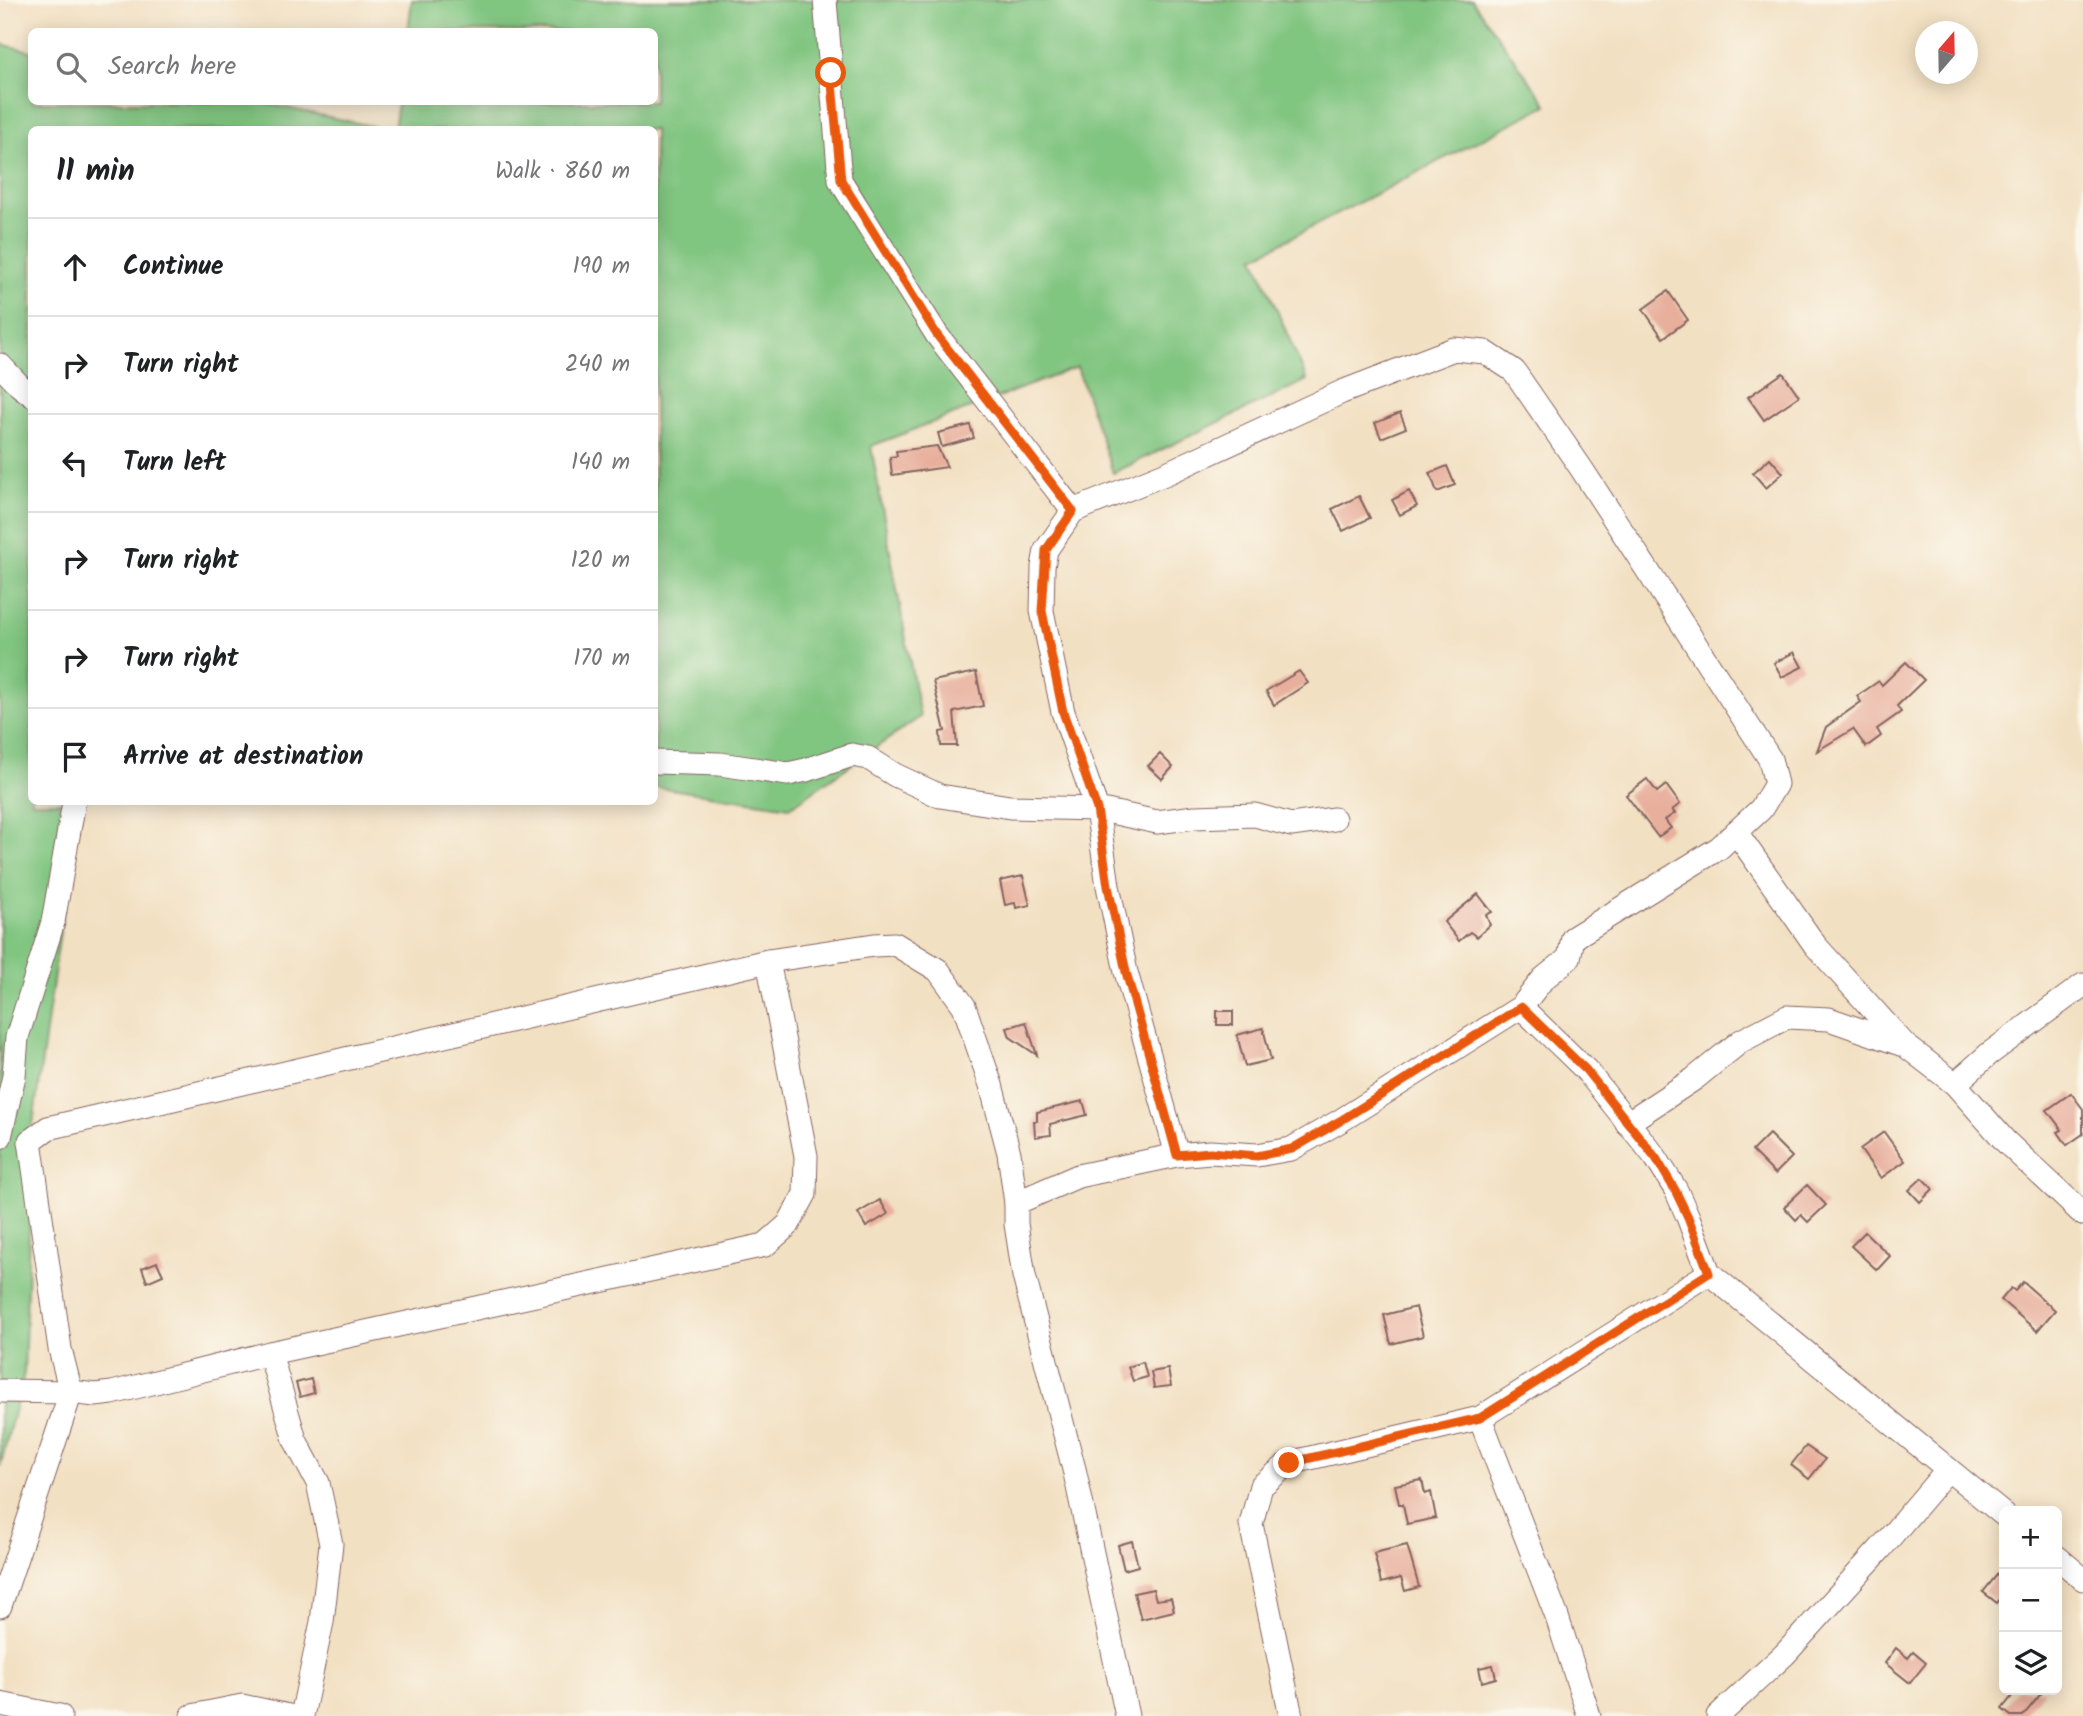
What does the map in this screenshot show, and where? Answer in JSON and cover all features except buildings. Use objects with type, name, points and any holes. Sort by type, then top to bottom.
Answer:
[{"type":"street","points":[[825,0],[841,180],[937,335],[1073,511]]},
{"type":"street","points":[[1016,1203],[1078,1176],[1177,1155],[1210,1152],[1257,1156],[1292,1149],[1521,1007],[1544,979],[1570,958],[1573,937],[1719,849],[1761,809],[1776,784],[1770,759],[1581,468],[1514,371],[1485,352],[1454,349],[1342,392],[1167,473],[1073,511],[1046,550],[1042,611],[1063,712],[1097,809],[1108,886],[1126,972],[1177,1155]]},
{"type":"street","points":[[0,365],[28,392]]},
{"type":"street","points":[[658,762],[720,764],[788,774],[852,755],[868,758],[895,775],[940,796],[1010,807],[1097,809],[1157,822],[1195,817],[1255,815],[1291,825],[1334,819]]},
{"type":"street","points":[[73,805],[53,922],[17,1037],[14,1076],[1,1135],[30,1141],[48,1128],[768,961],[895,944],[937,970],[964,1006],[991,1084],[1009,1153],[1024,1276],[1075,1473],[1128,1716]]},
{"type":"street","points":[[1737,832],[1815,945],[1906,1046],[1955,1084],[2006,1142],[2083,1214]]},
{"type":"street","points":[[0,1391],[95,1395],[112,1393],[270,1353],[765,1245],[788,1225],[805,1194],[806,1156],[768,961]]},
{"type":"street","points":[[1955,1084],[1989,1054],[2083,985]]},
{"type":"street","points":[[1521,1007],[1586,1070],[1656,1158],[1688,1217],[1709,1273],[1999,1511]]},
{"type":"street","points":[[1627,1123],[1695,1079],[1741,1041],[1787,1017],[1829,1019],[1906,1046]]},
{"type":"street","points":[[0,1606],[71,1392],[60,1349],[30,1141]]},
{"type":"street","points":[[1291,1716],[1251,1524],[1261,1486],[1289,1463],[1480,1418],[1709,1273]]},
{"type":"street","points":[[270,1353],[295,1440],[317,1483],[331,1544],[322,1622],[302,1716]]},
{"type":"street","points":[[1480,1418],[1557,1617],[1589,1716]]},
{"type":"street","points":[[1718,1716],[1785,1654],[1948,1469]]},
{"type":"street","points":[[2062,1562],[2083,1579]]},
{"type":"street","points":[[0,1704],[60,1716]]},
{"type":"street","points":[[192,1716],[242,1706],[289,1716]]},
{"type":"green space","points":[[412,0],[1472,0],[1547,105],[1254,257],[1307,380],[1113,473],[1077,367],[871,446],[920,717],[790,807],[658,787],[658,126],[395,126],[398,105],[658,105],[658,28],[408,28]]},
{"type":"green space","points":[[0,44],[28,50],[28,105],[273,105],[371,126],[28,126],[28,805],[78,805],[33,1124],[24,1373],[0,1467]]},
{"type":"route","points":[[831,73],[841,180],[937,335],[1073,511],[1046,550],[1042,611],[1063,712],[1097,809],[1108,886],[1126,972],[1177,1155],[1210,1152],[1257,1156],[1292,1149],[1521,1007],[1586,1070],[1656,1158],[1688,1217],[1709,1273],[1480,1418],[1289,1463]]}]
